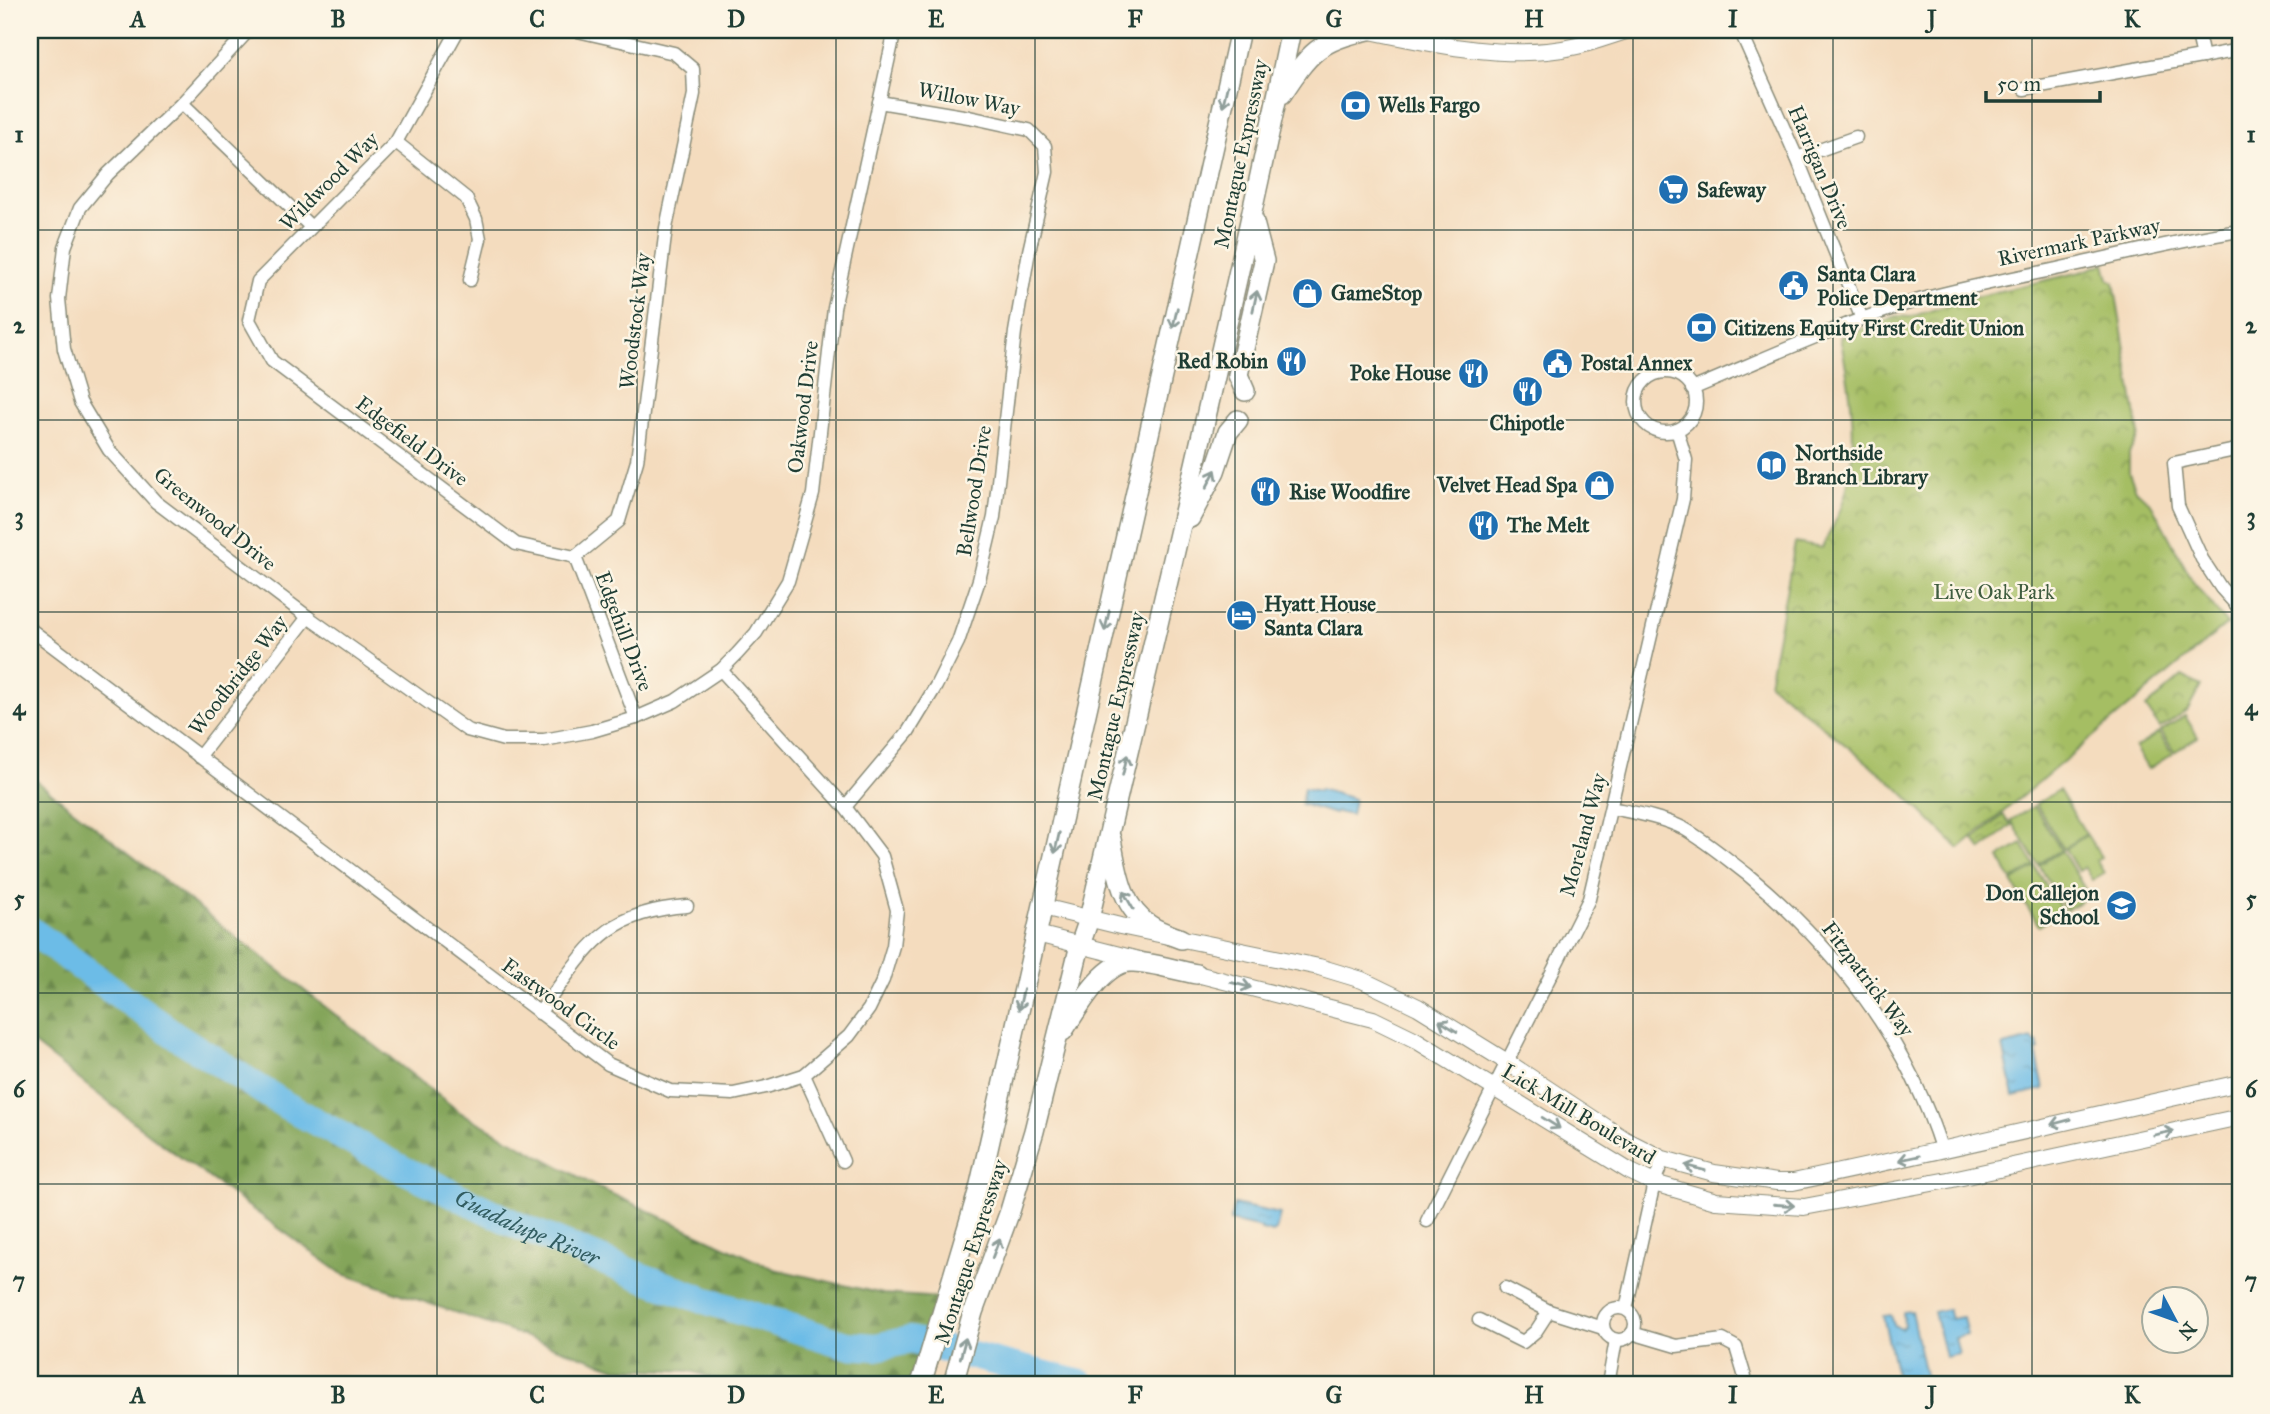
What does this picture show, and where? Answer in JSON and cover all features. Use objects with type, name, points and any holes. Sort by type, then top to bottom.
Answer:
[{"type":"highway","name":"Montague Expressway","points":[[921,1384],[979,1189],[1240,30]]},
{"type":"highway","name":"Montague Expressway","points":[[953,1384],[973,1312],[1010,1211],[1034,1130],[1080,944],[1089,919],[1180,537],[1291,30]]},
{"type":"highway","points":[[1276,103],[1301,65],[1323,44],[1342,35],[1367,30]]},
{"type":"highway","points":[[1245,391],[1238,375],[1264,261],[1252,215]]},
{"type":"highway","points":[[1180,537],[1215,471],[1228,432],[1238,420]]},
{"type":"highway","points":[[1109,832],[1121,886],[1130,904],[1142,920],[1153,928],[1181,939]]},
{"type":"highway","points":[[1057,1041],[1092,989],[1109,970],[1129,961],[1197,974]]},
{"type":"main road","points":[[1367,30],[1429,44],[1520,53],[1575,47],[1629,30]]},
{"type":"main road","name":"Lick Mill Boulevard","points":[[1043,907],[1319,967],[1362,981],[1418,1007],[1624,1139],[1663,1159],[1714,1173],[1793,1182],[2240,1083]]},
{"type":"main road","name":"Lick Mill Boulevard","points":[[1037,934],[1373,1019],[1414,1039],[1629,1171],[1654,1183],[1716,1201],[1804,1207],[1948,1180],[2240,1117]]},
{"type":"street","name":"Greenwood Drive","points":[[248,30],[182,103],[108,174],[80,208],[65,247],[59,299],[64,349],[80,402],[109,450],[156,502],[308,617],[467,730],[504,740],[544,740],[592,732],[636,718]]},
{"type":"street","name":"Wildwood Way","points":[[249,320],[258,281],[396,142],[458,30]]},
{"type":"street","name":"Woodstock Way","points":[[573,30],[674,53],[693,68],[694,94],[666,228],[637,461],[619,521],[575,557]]},
{"type":"street","name":"Oakwood Drive","points":[[636,718],[675,701],[721,670],[757,633],[788,581],[813,494],[834,308],[895,30]]},
{"type":"street","name":"Harrigan Drive","points":[[1740,30],[1797,158],[1862,319]]},
{"type":"street","points":[[2197,30],[2203,57]]},
{"type":"street","points":[[2024,89],[2240,50]]},
{"type":"street","name":"Willow Way","points":[[879,102],[1029,130],[1045,146]]},
{"type":"street","points":[[182,103],[310,226]]},
{"type":"street","points":[[1797,158],[1856,137]]},
{"type":"street","points":[[396,142],[466,198],[476,219],[480,239],[470,280]]},
{"type":"street","name":"Bellwood Drive","points":[[845,807],[908,732],[936,686],[958,642],[979,579],[994,517],[1029,251],[1047,172],[1045,146]]},
{"type":"street","name":"Rivermark Parkway","points":[[1692,388],[1862,319],[1910,303],[1998,279],[2078,264],[2193,237],[2240,231]]},
{"type":"street","name":"Edgefield Drive","points":[[249,320],[272,361],[516,544],[575,557]]},
{"type":"street","points":[[1656,373],[1676,374],[1685,379],[1692,388],[1696,399],[1695,409],[1691,419],[1677,430],[1667,433],[1657,431],[1645,423],[1636,407],[1636,396],[1640,387],[1656,373]]},
{"type":"street","name":"Moreland Way","points":[[1427,1221],[1589,899],[1686,484],[1686,460],[1677,430]]},
{"type":"street","points":[[2240,449],[2174,463],[2178,506],[2202,559],[2221,588],[2240,609]]},
{"type":"street","name":"Edgehill Drive","points":[[575,557],[636,718]]},
{"type":"street","name":"Woodbridge Way","points":[[199,757],[308,617]]},
{"type":"street","name":"Eastwood Circle","points":[[30,629],[608,1064],[670,1091],[733,1094],[766,1087],[804,1074],[849,1036],[869,1009],[883,981],[893,946],[897,910],[882,856],[845,807],[721,670]]},
{"type":"street","name":"Fitzpatrick Way","points":[[1611,808],[1669,822],[1685,829],[1732,863],[1816,937],[1874,1011],[1909,1068],[1934,1127],[1941,1151]]},
{"type":"street","points":[[539,1013],[589,947],[608,930],[631,916],[660,908],[687,906]]},
{"type":"street","points":[[804,1074],[843,1161]]},
{"type":"street","points":[[1626,1309],[1615,1308],[1604,1318],[1603,1328],[1607,1336],[1616,1340],[1625,1339],[1632,1333],[1635,1322],[1626,1309],[1654,1183],[1663,1159]]},
{"type":"street","points":[[1505,1288],[1549,1311],[1603,1328]]},
{"type":"street","points":[[1479,1320],[1523,1342],[1536,1331],[1549,1311]]},
{"type":"street","points":[[1632,1333],[1676,1346],[1723,1340],[1736,1347],[1747,1384]]},
{"type":"street","points":[[1608,1384],[1616,1340]]},
{"type":"green space","name":"Live Oak Park","points":[[2105,263],[2109,279],[2114,282],[2139,435],[2129,453],[2129,473],[2136,490],[2152,505],[2193,582],[2227,624],[1959,849],[1895,785],[1769,683],[1795,543],[1822,548],[1839,513],[1847,487],[1853,444],[1851,401],[1840,337],[1897,316],[1910,317],[1979,296],[2081,272]]},
{"type":"green space","points":[[2182,676],[2201,686],[2188,710],[2160,728],[2146,708]]},
{"type":"green space","points":[[2185,716],[2198,737],[2174,752],[2161,731]]},
{"type":"green space","points":[[2159,733],[2172,754],[2148,769],[2135,748]]},
{"type":"green space","points":[[30,776],[461,1113],[599,1188],[774,1269],[883,1294],[940,1298],[909,1384],[732,1384],[691,1371],[616,1368],[341,1273],[158,1141],[30,1041]]},
{"type":"green space","points":[[2059,790],[2086,834],[2063,849],[2036,804]]},
{"type":"green space","points":[[2034,806],[2061,850],[2038,864],[2011,820]]},
{"type":"green space","points":[[2003,815],[2012,825],[1982,850],[1974,840]]},
{"type":"green space","points":[[2087,835],[2101,857],[2096,860],[2104,873],[2092,880],[2084,867],[2078,871],[2065,849]]},
{"type":"green space","points":[[2022,844],[2035,866],[2012,880],[1999,858]]},
{"type":"green space","points":[[2062,851],[2089,896],[2066,910],[2039,865]]},
{"type":"green space","points":[[2035,867],[2063,912],[2039,926],[2012,882]]},
{"type":"water","points":[[1304,788],[1320,789],[1354,799],[1351,815],[1335,814],[1301,804]]},
{"type":"water","points":[[2033,1039],[2039,1050],[2036,1051],[2044,1089],[2014,1096],[2003,1046]]},
{"type":"water","points":[[1234,1204],[1280,1214],[1276,1231],[1273,1233],[1230,1221]]},
{"type":"water","points":[[1948,1309],[1951,1319],[1963,1317],[1967,1335],[1955,1338],[1959,1354],[1945,1357],[1934,1312]]},
{"type":"water","points":[[1911,1311],[1927,1384],[1898,1384],[1883,1316],[1891,1315],[1894,1325],[1901,1329],[1904,1326],[1903,1312]]},
{"type":"waterway","name":"Guadalupe River","points":[[30,930],[175,1035],[287,1106],[402,1169],[521,1227],[704,1300],[847,1345],[876,1347],[910,1340],[1082,1384]]},
{"type":"place","name":"Wells Fargo","points":[[1355,105]]},
{"type":"place","name":"Safeway","points":[[1674,190]]},
{"type":"place","name":"Santa Clara Police Department","points":[[1794,286]]},
{"type":"place","name":"GameStop","points":[[1308,293]]},
{"type":"place","name":"Citizens Equity First Credit Union","points":[[1701,328]]},
{"type":"place","name":"Red Robin","points":[[1291,361]]},
{"type":"place","name":"Postal Annex","points":[[1558,363]]},
{"type":"place","name":"Poke House","points":[[1474,373]]},
{"type":"place","name":"Chipotle","points":[[1527,391]]},
{"type":"place","name":"Northside Branch Library","points":[[1772,465]]},
{"type":"place","name":"Velvet Head Spa","points":[[1600,485]]},
{"type":"place","name":"Rise Woodfire","points":[[1266,492]]},
{"type":"place","name":"The Melt","points":[[1484,525]]},
{"type":"place","name":"Hyatt House Santa Clara","points":[[1241,616]]},
{"type":"place","name":"Don Callejon School","points":[[2122,905]]}]
